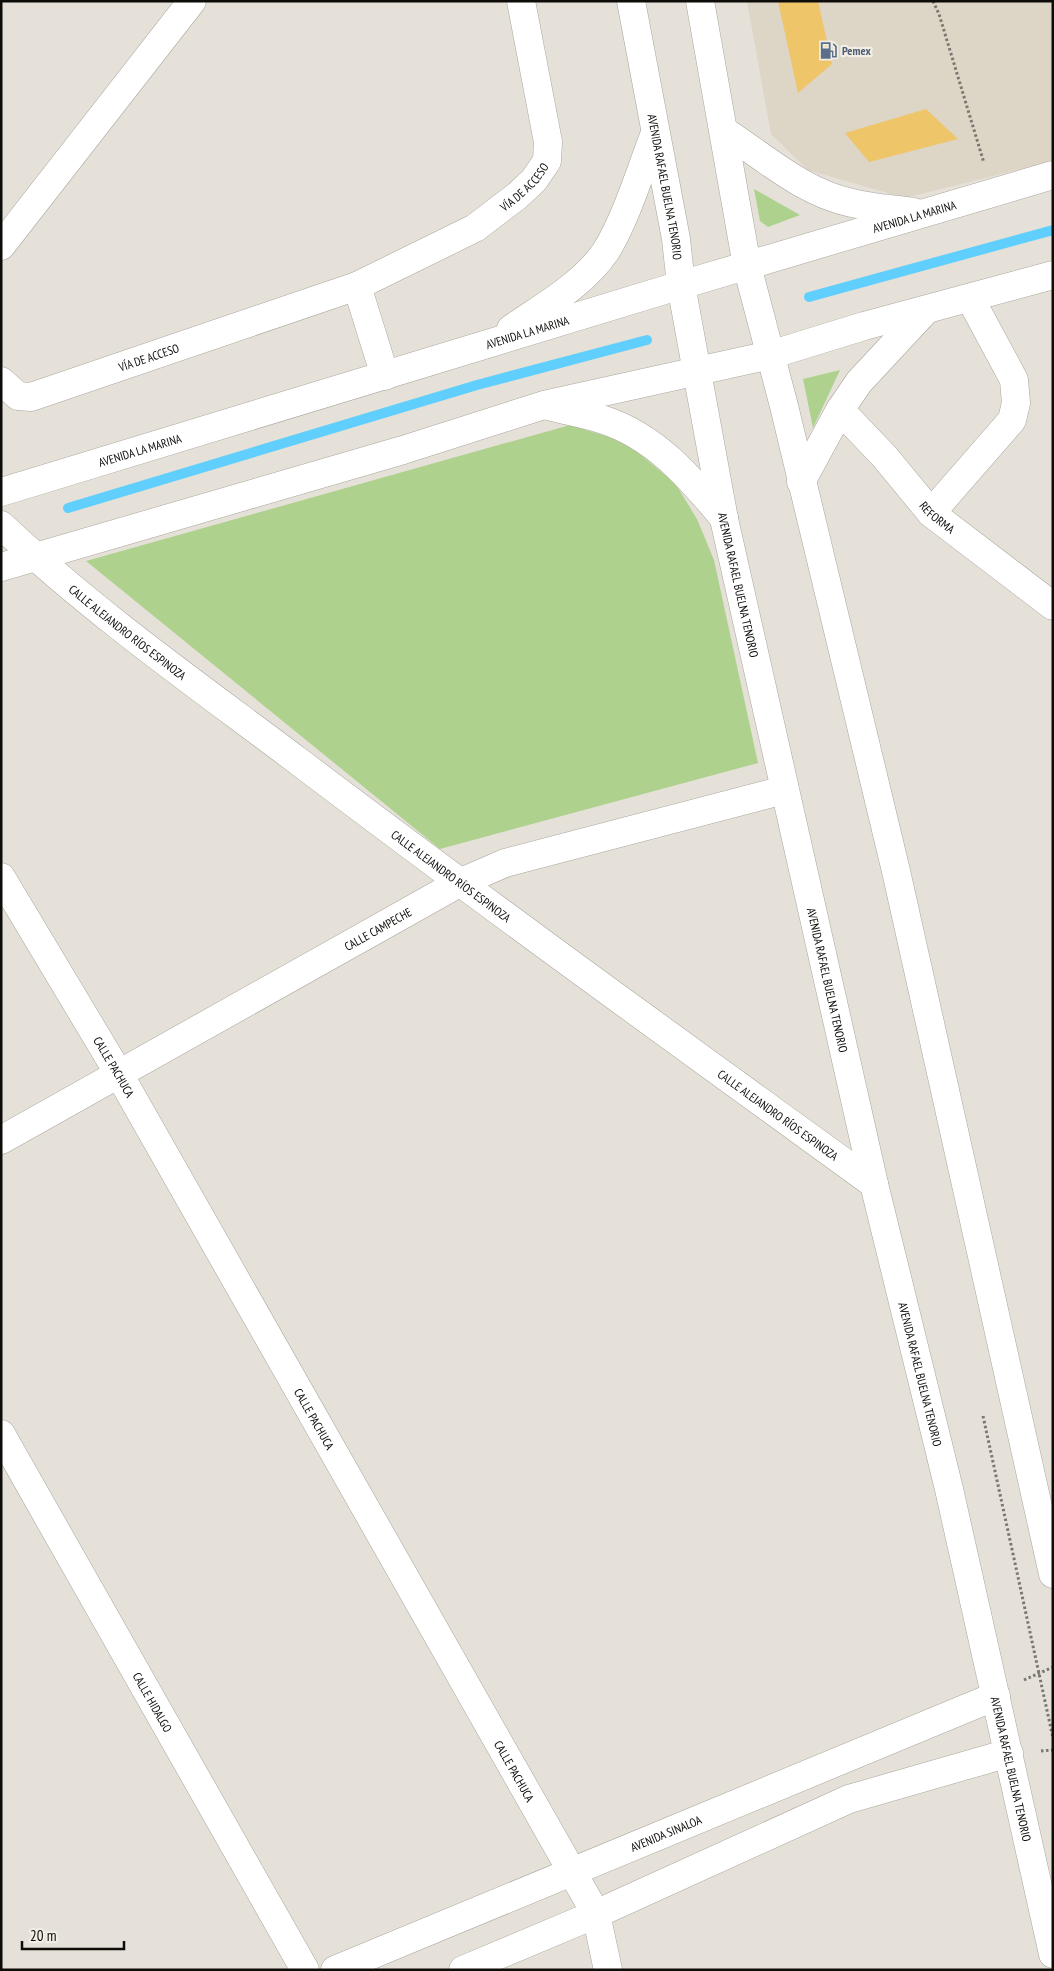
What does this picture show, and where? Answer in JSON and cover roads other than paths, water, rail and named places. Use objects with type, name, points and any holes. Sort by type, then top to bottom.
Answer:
[{"type":"main road","points":[[1,246],[192,1]]},
{"type":"main road","name":"VÍA DE ACCESO","points":[[1,381],[18,396],[31,397],[356,286],[474,228],[517,196],[534,180],[547,161],[548,142],[521,1]]},
{"type":"main road","name":"AVENIDA RAFAEL BUELNA TENORIO","points":[[631,1],[676,238],[681,285],[724,519],[874,1184],[947,1479],[1053,1954]]},
{"type":"main road","points":[[700,1],[747,266],[898,881],[1053,1574]]},
{"type":"main road","points":[[724,131],[791,177],[820,192],[851,203],[923,213]]},
{"type":"main road","points":[[488,344],[570,288],[605,251],[618,226],[655,133]]},
{"type":"main road","name":"AVENIDA LA MARINA","points":[[1,492],[681,285],[1053,175]]},
{"type":"main road","points":[[1,567],[403,450],[544,406],[770,355],[1053,275]]},
{"type":"main road","points":[[356,286],[385,376]]},
{"type":"main road","points":[[930,513],[1012,420],[1016,403],[1014,380],[970,298]]},
{"type":"main road","points":[[801,482],[840,410],[878,360],[926,310]]},
{"type":"main road","points":[[544,406],[604,420],[628,430],[663,453],[684,471],[724,519]]},
{"type":"main road","name":"REFORMA","points":[[840,410],[884,456],[930,513],[1053,606]]},
{"type":"main road","points":[[1,525],[35,557]]},
{"type":"main road","name":"CALLE ALEJANDRO RÍOS ESPINOZA","points":[[35,557],[129,633],[458,883],[874,1184]]},
{"type":"main road","name":"CALLE CAMPECHE","points":[[1,1140],[458,883],[504,863],[784,790]]},
{"type":"main road","name":"CALLE PACHUCA","points":[[1,877],[119,1074],[596,1914],[608,1970]]},
{"type":"main road","name":"CALLE HIDALGO","points":[[1,1434],[305,1970]]},
{"type":"main road","name":"AVENIDA SINALOA","points":[[335,1970],[996,1696]]},
{"type":"main road","points":[[463,1970],[596,1914],[849,1799],[1009,1753]]},
{"type":"waterway","points":[[809,297],[1053,230]]},
{"type":"waterway","points":[[68,508],[477,385],[647,340]]},
{"type":"place","name":"Pemex","points":[[828,50]]}]
